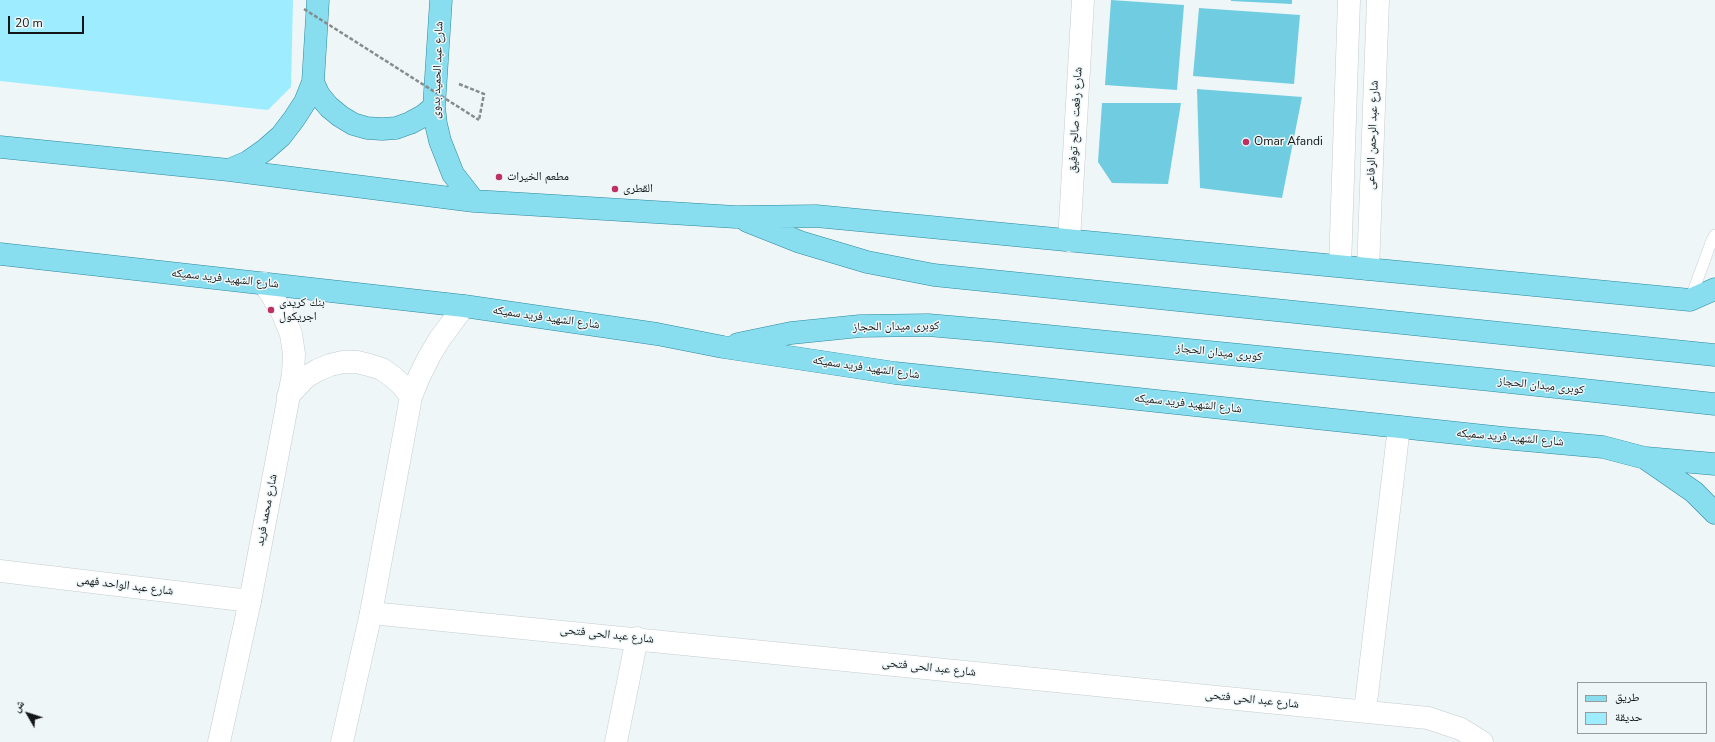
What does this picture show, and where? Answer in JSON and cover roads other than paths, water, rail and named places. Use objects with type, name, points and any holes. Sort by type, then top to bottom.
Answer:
[{"type":"main road","name":"شارع عبد الحميد بدوى","points":[[441,0],[434,107],[440,141],[446,158],[454,174],[474,201]]},
{"type":"main road","points":[[311,5],[313,82],[319,95],[328,107],[353,124],[367,128],[382,129],[396,128],[417,120],[434,107]]},
{"type":"main road","points":[[229,170],[248,162],[281,136],[305,102],[313,82]]},
{"type":"main road","points":[[0,147],[229,170],[474,201],[736,217],[816,216],[1690,300],[1715,304]]},
{"type":"main road","points":[[736,217],[800,242],[867,262],[934,275],[1715,355]]},
{"type":"main road","name":"شارع الشهيد فريد سميكه","points":[[0,254],[464,306],[657,334],[723,347],[895,373],[1399,427],[1603,447],[1645,458],[1694,492],[1715,513]]},
{"type":"main road","points":[[1690,300],[1715,289]]},
{"type":"main road","name":"كوبرى ميدان الحجاز","points":[[723,347],[806,332],[860,326],[928,325],[1013,332],[1715,404]]},
{"type":"main road","points":[[1645,458],[1715,464]]},
{"type":"street","name":"شارع رفعت صالح توفيق","points":[[1069,241],[1083,0]]},
{"type":"street","points":[[1340,266],[1349,0]]},
{"type":"street","name":"شارع عبد الرحمن الرفاعى","points":[[1368,269],[1378,0]]},
{"type":"street","name":"شارع محمد فريد","points":[[220,742],[250,601],[293,374],[294,354],[291,334],[282,312],[264,283]]},
{"type":"street","points":[[342,742],[372,613],[411,397],[419,376],[429,357],[439,340],[464,306]]},
{"type":"street","points":[[288,396],[306,377],[330,365],[343,362],[370,365],[382,370],[398,381],[411,397]]},
{"type":"street","points":[[1365,711],[1399,427]]},
{"type":"street","name":"شارع عبد الواحد فهمى","points":[[0,571],[250,601]]},
{"type":"street","name":"شارع عبد الحى فتحى","points":[[372,613],[637,638],[1428,718],[1461,729],[1482,742]]},
{"type":"street","points":[[616,742],[637,638]]},
{"type":"lane","points":[[1690,300],[1715,235]]},
{"type":"place","name":"Omar Afandi","points":[[1246,142]]},
{"type":"place","name":"مطعم الخيرات","points":[[499,177]]},
{"type":"place","name":"القطرى","points":[[615,189]]},
{"type":"place","name":"بنك كريدى اجريكول","points":[[271,310]]}]
